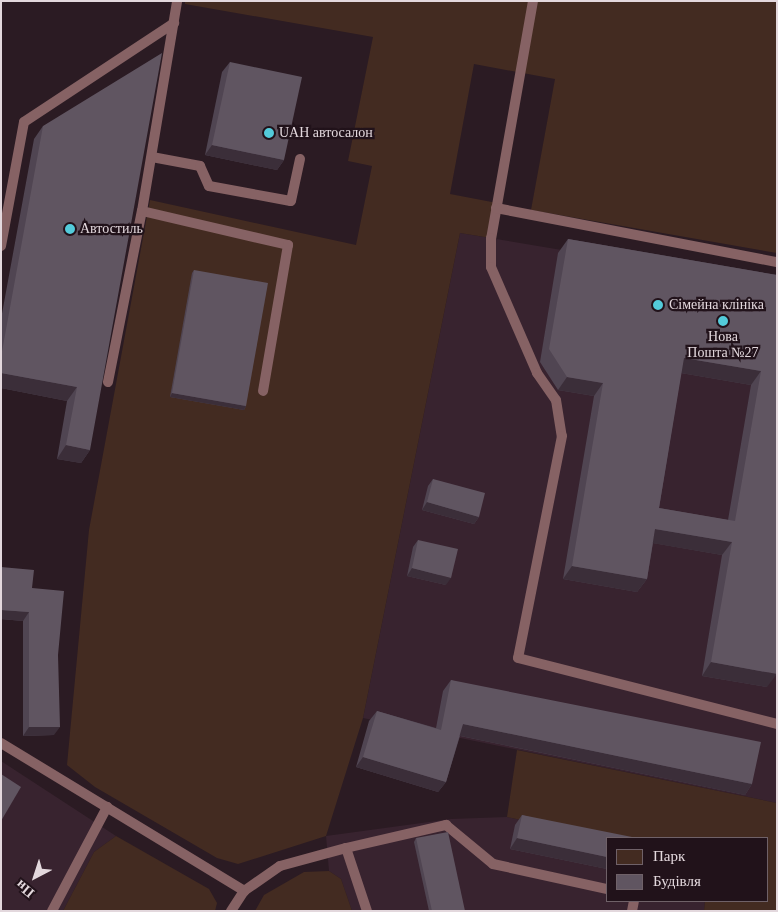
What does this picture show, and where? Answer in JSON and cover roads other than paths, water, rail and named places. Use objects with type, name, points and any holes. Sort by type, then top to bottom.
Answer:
[{"type":"lane","points":[[108,382],[152,157],[177,1]]},
{"type":"lane","points":[[533,1],[491,238],[491,267],[537,373],[556,400],[562,436],[518,658],[777,724]]},
{"type":"lane","points":[[1,246],[24,122],[174,23]]},
{"type":"lane","points":[[152,157],[200,166],[209,186],[290,201],[300,160]]},
{"type":"lane","points":[[496,208],[777,262]]},
{"type":"lane","points":[[142,211],[288,245],[264,391]]},
{"type":"lane","points":[[1,742],[244,891]]},
{"type":"lane","points":[[52,911],[107,807]]},
{"type":"lane","points":[[232,911],[244,891],[280,866],[346,848],[446,825],[493,864],[606,890]]},
{"type":"lane","points":[[346,848],[367,911]]},
{"type":"place","name":"UAH автосалон","points":[[269,133]]},
{"type":"place","name":"Автостиль","points":[[70,229]]},
{"type":"place","name":"Сімейна клініка","points":[[658,305]]},
{"type":"place","name":"Нова Пошта №27","points":[[723,321]]}]
